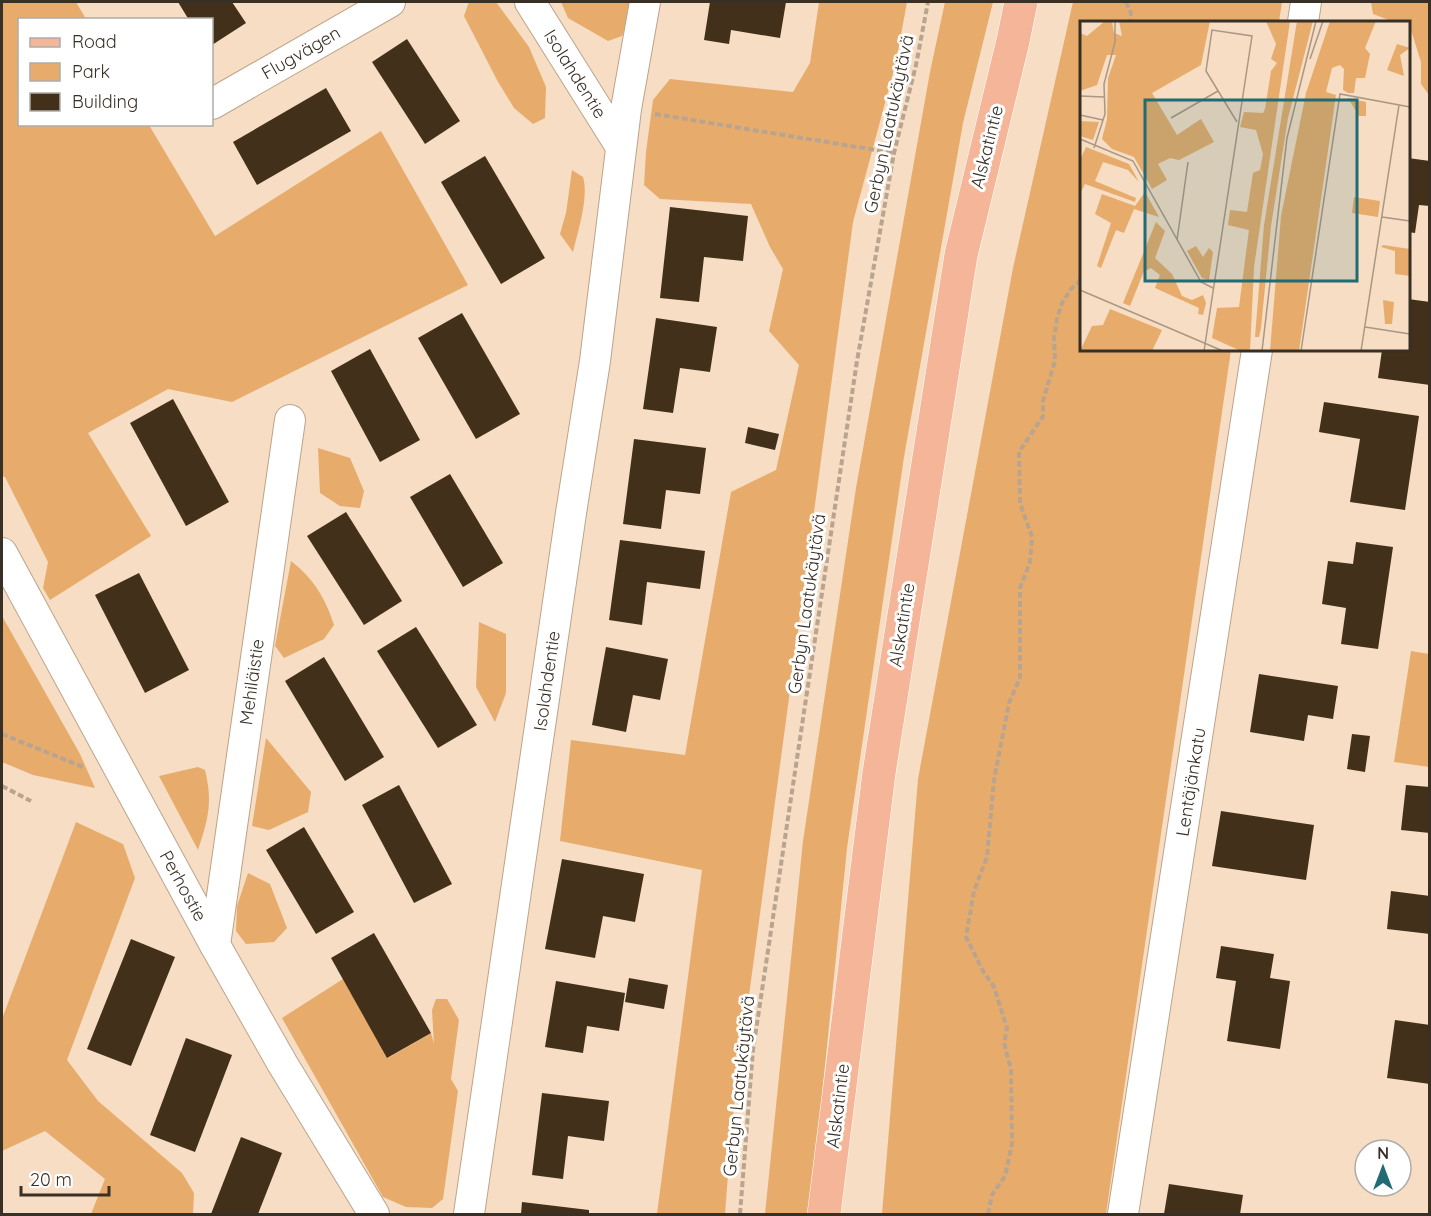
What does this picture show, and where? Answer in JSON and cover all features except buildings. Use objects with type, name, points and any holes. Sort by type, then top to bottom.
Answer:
[{"type":"main road","name":"Alskatintie","points":[[824,1215],[879,773],[959,267],[1023,2]]},
{"type":"street","name":"Flugvägen","points":[[213,103],[390,2]]},
{"type":"street","name":"Isolahdentie","points":[[530,2],[621,147]]},
{"type":"street","name":"Isolahdentie","points":[[469,1215],[571,513],[596,361],[626,109],[645,2]]},
{"type":"street","points":[[1303,21],[1306,2]]},
{"type":"street","name":"Lentäjänkatu","points":[[1123,1215],[1257,351]]},
{"type":"street","name":"Mehiläistie","points":[[215,945],[290,420]]},
{"type":"street","name":"Perhostie","points":[[2,553],[215,945],[282,1063],[374,1215]]},
{"type":"path","name":"Gerbyn Laatukäytävä","points":[[740,1215],[753,1050],[855,373],[894,153],[916,65],[928,2]]},
{"type":"path","points":[[1126,2],[1131,13],[1130,21]]},
{"type":"path","points":[[626,109],[894,153]]},
{"type":"path","points":[[988,1215],[992,1195],[1005,1176],[1012,1144],[1011,1070],[1005,1043],[1007,1028],[994,987],[979,964],[966,937],[974,891],[987,857],[994,780],[1009,704],[1020,678],[1020,588],[1030,562],[1032,537],[1020,503],[1019,452],[1043,416],[1043,401],[1055,361],[1054,338],[1057,319],[1062,303],[1080,281]]},
{"type":"path","points":[[2,734],[89,769],[122,773]]},
{"type":"path","points":[[2,786],[31,801]]},
{"type":"green space","points":[[2,2],[76,2],[85,18],[18,18],[18,126],[150,126],[215,236],[381,131],[468,285],[232,402],[168,389],[88,433],[151,536],[50,600],[43,588],[48,562],[5,477],[2,476]]},
{"type":"green space","points":[[469,2],[496,2],[529,47],[546,87],[545,118],[533,124],[514,108],[464,16]]},
{"type":"green space","points":[[561,2],[634,2],[622,36],[608,41],[568,18]]},
{"type":"green space","points":[[819,2],[907,2],[896,62],[853,222],[732,1122],[725,1214],[657,1214],[702,870],[560,841],[571,740],[685,755],[731,492],[776,470],[799,365],[769,331],[783,269],[770,247],[751,204],[660,199],[644,185],[646,152],[653,100],[670,79],[793,92],[810,63]]},
{"type":"green space","points":[[945,2],[993,2],[963,123],[904,457],[847,848],[810,1214],[765,1214],[803,841],[856,488],[930,72]]},
{"type":"green space","points":[[1073,2],[1282,2],[1279,21],[1080,21],[1080,351],[1231,351],[1106,1214],[882,1214],[918,779],[1013,268]]},
{"type":"green space","points":[[1371,2],[1429,2],[1429,95],[1421,84],[1421,62],[1410,30],[1410,21],[1391,21],[1373,14]]},
{"type":"green space","points":[[572,170],[583,177],[585,194],[573,252],[560,234],[566,213]]},
{"type":"green space","points":[[318,448],[350,458],[364,491],[360,508],[340,506],[320,493]]},
{"type":"green space","points":[[291,561],[318,590],[334,625],[324,639],[284,658],[275,646]]},
{"type":"green space","points":[[2,616],[80,754],[95,788],[33,775],[2,762]]},
{"type":"green space","points":[[479,622],[506,634],[506,693],[495,722],[476,687]]},
{"type":"green space","points":[[1411,651],[1429,654],[1429,767],[1394,762]]},
{"type":"green space","points":[[266,738],[311,792],[308,812],[269,830],[252,826]]},
{"type":"green space","points":[[198,767],[205,770],[209,802],[207,820],[198,850],[159,776]]},
{"type":"green space","points":[[76,822],[123,844],[135,878],[67,1060],[98,1101],[182,1173],[194,1193],[193,1214],[91,1214],[105,1179],[45,1131],[2,1151],[2,1019]]},
{"type":"green space","points":[[248,873],[270,884],[287,928],[274,942],[246,944],[236,931],[237,906]]},
{"type":"green space","points":[[343,979],[388,1058],[431,1033],[434,1044],[432,1010],[436,999],[447,999],[459,1020],[451,1079],[458,1091],[443,1199],[432,1208],[406,1207],[383,1197],[282,1018]]}]
